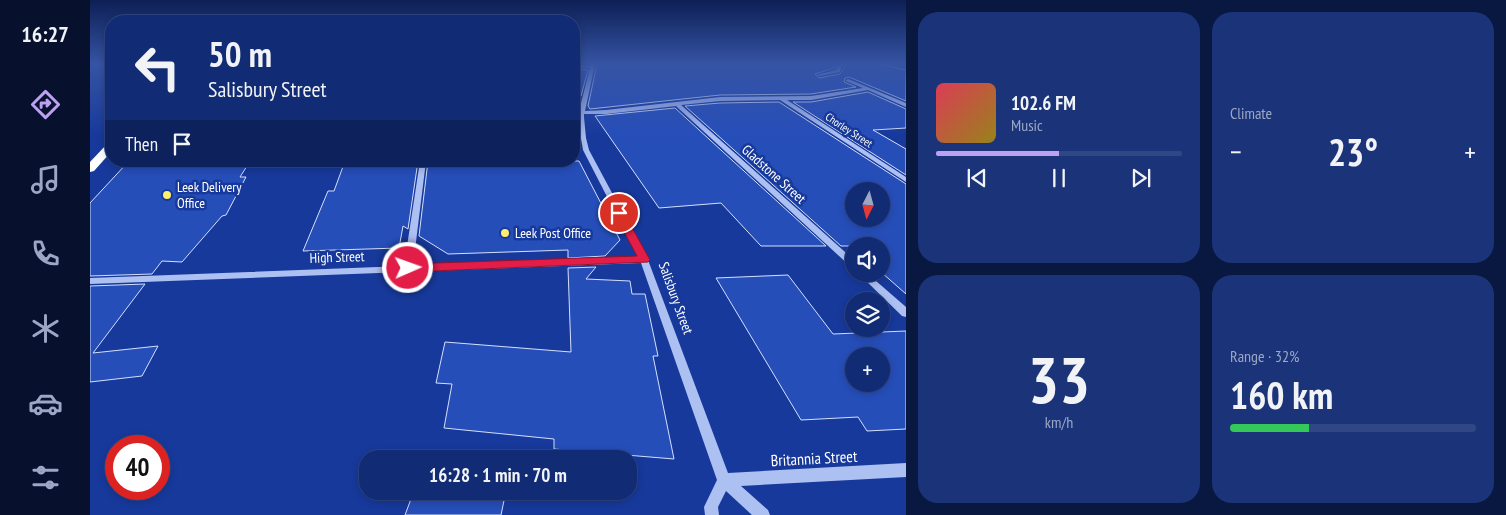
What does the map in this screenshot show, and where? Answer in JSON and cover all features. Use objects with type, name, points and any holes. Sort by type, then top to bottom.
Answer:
[{"type":"highway","points":[[91,167],[105,152]]},
{"type":"street","points":[[586,88],[580,113],[720,99],[811,98],[867,89],[906,105]]},
{"type":"street","name":"Chorley Street","points":[[781,98],[906,180]]},
{"type":"street","name":"Gladstone Street","points":[[677,104],[845,257]]},
{"type":"street","name":"Salisbury Street","points":[[580,113],[582,134],[593,165],[644,260],[724,480],[763,515]]},
{"type":"street","points":[[408,268],[421,167]]},
{"type":"street","name":"High Street","points":[[90,281],[644,260]]},
{"type":"street","points":[[872,282],[906,313]]},
{"type":"street","name":"Britannia Street","points":[[724,480],[906,470]]},
{"type":"street","points":[[712,515],[711,507],[724,480]]},
{"type":"building","points":[[580,88],[583,88],[581,96]]},
{"type":"building","points":[[592,88],[849,88],[811,94],[720,95],[590,109],[588,106]]},
{"type":"building","points":[[875,88],[906,88],[906,101]]},
{"type":"building","points":[[868,92],[906,109],[906,128],[873,130],[906,149],[906,175],[793,102],[811,102]]},
{"type":"building","points":[[779,102],[906,184],[906,294],[890,280],[890,237],[845,237],[845,246],[841,246],[685,106],[720,103]]},
{"type":"building","points":[[675,108],[826,246],[761,246],[721,203],[659,208],[595,116]]},
{"type":"building","points":[[580,163],[620,240],[605,256],[568,258],[568,250],[448,254],[419,236],[427,167],[580,167]]},
{"type":"building","points":[[123,167],[246,167],[240,177],[246,177],[226,215],[222,216],[182,262],[162,261],[152,274],[90,276],[90,203]]},
{"type":"building","points":[[343,167],[417,167],[408,229],[403,226],[399,248],[303,251],[328,191],[334,191]]},
{"type":"building","points":[[596,267],[586,279],[630,281],[632,294],[645,294],[658,356],[653,356],[674,459],[637,456],[637,450],[554,449],[554,439],[444,428],[452,384],[436,383],[445,342],[571,352],[568,268]]},
{"type":"building","points":[[788,275],[833,334],[845,334],[845,337],[890,337],[890,332],[906,331],[906,429],[867,431],[858,417],[801,420],[716,278]]},
{"type":"building","points":[[145,284],[93,353],[158,346],[142,376],[90,382],[90,286]]},
{"type":"building","points":[[411,500],[504,500],[501,515],[405,515]]},
{"type":"place","name":"Leek Delivery Office","points":[[167,195]]},
{"type":"place","name":"Leek Post Office","points":[[505,233]]},
{"type":"route","points":[[408,268],[644,260],[619,213]]}]
